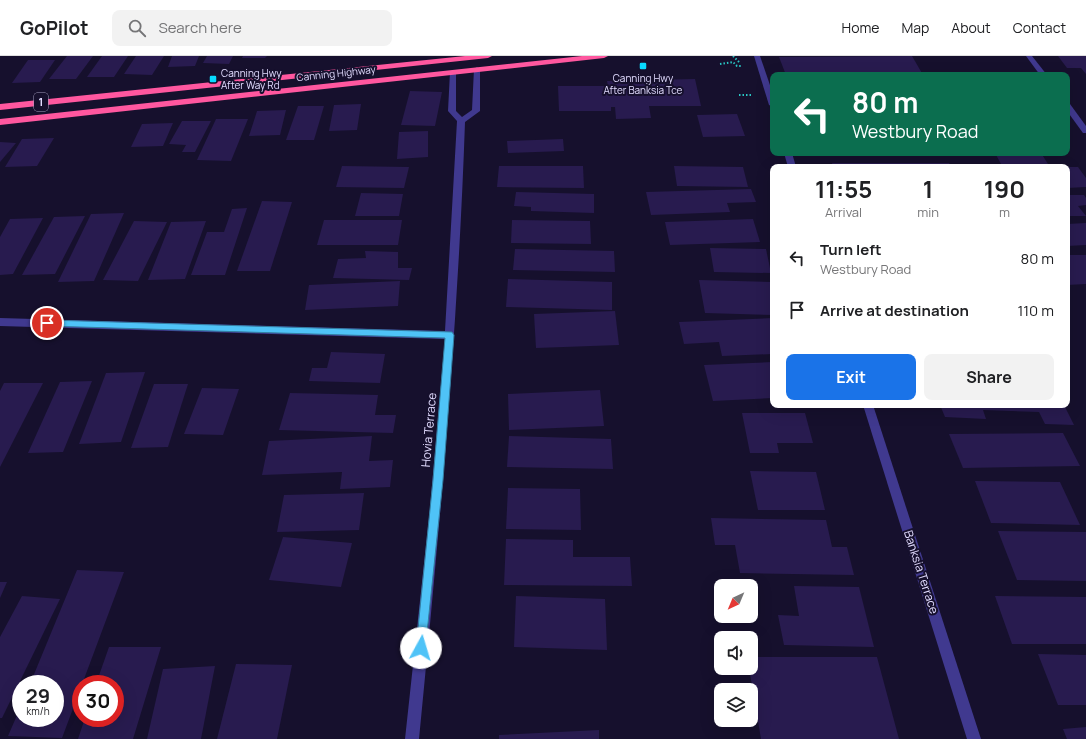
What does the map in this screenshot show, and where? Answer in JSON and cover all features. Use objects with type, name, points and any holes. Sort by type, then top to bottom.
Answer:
[{"type":"highway","name":"Canning Highway","points":[[0,106],[488,56]]},
{"type":"highway","name":"Canning Highway","points":[[0,122],[604,56]]},
{"type":"street","points":[[757,56],[770,96]]},
{"type":"street","points":[[1029,56],[1042,72]]},
{"type":"street","points":[[452,72],[452,111],[462,121],[476,111],[478,70]]},
{"type":"street","points":[[1070,110],[1086,131]]},
{"type":"street","name":"Hovia Terrace","points":[[412,739],[438,480],[449,335],[462,121]]},
{"type":"street","points":[[0,322],[449,335]]},
{"type":"street","name":"Banksia Terrace","points":[[869,408],[974,739]]},
{"type":"path","points":[[720,64],[733,62],[737,66],[742,66]]},
{"type":"path","points":[[739,95],[753,95]]},
{"type":"building","points":[[67,56],[93,56],[76,79],[49,79]]},
{"type":"building","points":[[102,56],[128,56],[114,77],[87,77]]},
{"type":"building","points":[[136,56],[164,56],[152,75],[124,74]]},
{"type":"building","points":[[172,56],[199,56],[195,66],[168,67]]},
{"type":"building","points":[[207,56],[233,56],[229,64],[203,63]]},
{"type":"building","points":[[243,56],[267,56],[265,58],[242,58]]},
{"type":"building","points":[[912,56],[921,72],[785,72],[779,57]]},
{"type":"building","points":[[1058,56],[1086,56],[1086,74],[1081,68],[1067,68]]},
{"type":"building","points":[[28,60],[55,60],[40,82],[12,83]]},
{"type":"building","points":[[695,79],[701,106],[649,106],[651,118],[616,119],[615,107],[611,107],[611,111],[559,111],[558,86],[608,86],[607,81]]},
{"type":"building","points":[[410,91],[442,92],[435,126],[401,125]]},
{"type":"building","points":[[361,104],[357,130],[329,131],[334,105]]},
{"type":"building","points":[[298,106],[324,106],[314,140],[286,140]]},
{"type":"building","points":[[286,110],[280,135],[249,136],[257,111]]},
{"type":"building","points":[[737,114],[745,136],[703,137],[697,115]]},
{"type":"building","points":[[216,119],[248,119],[231,161],[197,160]]},
{"type":"building","points":[[182,121],[211,121],[195,152],[182,152],[186,145],[169,144]]},
{"type":"building","points":[[173,123],[163,146],[131,147],[142,124]]},
{"type":"building","points":[[428,131],[428,157],[397,159],[399,132]]},
{"type":"building","points":[[54,138],[37,166],[5,167],[22,139]]},
{"type":"building","points":[[563,139],[564,151],[508,153],[507,141]]},
{"type":"building","points":[[0,142],[16,143],[0,162]]},
{"type":"building","points":[[997,156],[1043,156],[1048,164],[1001,164]]},
{"type":"building","points":[[832,163],[950,164],[832,164]]},
{"type":"building","points":[[342,166],[409,167],[404,188],[336,187]]},
{"type":"building","points":[[499,166],[583,166],[584,188],[497,187]]},
{"type":"building","points":[[674,166],[743,167],[748,187],[677,186]]},
{"type":"building","points":[[1070,167],[1078,167],[1086,178],[1086,187],[1070,188]]},
{"type":"building","points":[[751,189],[756,202],[727,203],[730,212],[651,215],[646,192]]},
{"type":"building","points":[[516,192],[594,194],[594,213],[531,211],[531,207],[514,206]]},
{"type":"building","points":[[361,193],[403,194],[399,216],[355,216]]},
{"type":"building","points":[[1070,195],[1084,195],[1086,198],[1086,205],[1078,206],[1086,216],[1070,216]]},
{"type":"building","points":[[262,201],[292,202],[270,271],[237,271]]},
{"type":"building","points":[[247,208],[225,275],[191,275],[207,232],[224,232],[232,209]]},
{"type":"building","points":[[124,213],[94,281],[58,282],[91,214]]},
{"type":"building","points":[[85,216],[55,274],[22,275],[54,217]]},
{"type":"building","points":[[43,218],[13,274],[0,275],[0,237],[10,219]]},
{"type":"building","points":[[753,219],[760,242],[670,245],[665,222]]},
{"type":"building","points":[[324,220],[402,220],[398,245],[317,245]]},
{"type":"building","points":[[512,220],[590,221],[591,244],[511,243]]},
{"type":"building","points":[[134,221],[167,222],[138,281],[103,280]]},
{"type":"building","points":[[206,221],[185,279],[148,280],[171,222]]},
{"type":"building","points":[[1086,223],[1086,245],[1070,246],[1070,224]]},
{"type":"building","points":[[710,248],[766,249],[770,273],[714,272]]},
{"type":"building","points":[[515,249],[614,251],[615,272],[513,270]]},
{"type":"building","points":[[365,251],[398,252],[398,268],[412,268],[409,280],[333,278],[338,259],[366,258]]},
{"type":"building","points":[[1070,255],[1086,255],[1086,284],[1070,285]]},
{"type":"building","points":[[508,279],[612,282],[612,310],[506,307]]},
{"type":"building","points":[[699,280],[770,282],[770,315],[705,313]]},
{"type":"building","points":[[400,281],[398,306],[305,310],[309,285]]},
{"type":"building","points":[[615,311],[619,345],[536,348],[534,314]]},
{"type":"building","points":[[770,318],[770,354],[722,356],[719,342],[684,344],[679,322]]},
{"type":"building","points":[[331,352],[385,354],[380,383],[309,381],[312,368],[327,368]]},
{"type":"building","points":[[770,362],[770,398],[713,401],[704,365]]},
{"type":"building","points":[[145,372],[121,442],[79,444],[106,373]]},
{"type":"building","points":[[92,381],[63,452],[28,453],[60,382]]},
{"type":"building","points":[[4,383],[43,383],[0,467],[0,391]]},
{"type":"building","points":[[154,384],[188,384],[168,447],[131,448]]},
{"type":"building","points":[[202,388],[239,389],[223,435],[184,434]]},
{"type":"building","points":[[600,390],[604,426],[509,430],[508,394]]},
{"type":"building","points":[[290,393],[378,395],[375,415],[396,415],[393,433],[279,430]]},
{"type":"building","points":[[941,408],[1066,408],[1074,425],[1045,424],[1039,412],[983,410],[986,419],[945,417]]},
{"type":"building","points":[[742,413],[805,413],[813,443],[777,443],[779,453],[750,453]]},
{"type":"building","points":[[1063,433],[1080,466],[963,468],[949,434]]},
{"type":"building","points":[[372,436],[369,461],[393,460],[390,487],[340,489],[342,472],[262,475],[269,441]]},
{"type":"building","points":[[509,436],[611,439],[613,469],[507,467]]},
{"type":"building","points":[[750,471],[816,472],[825,510],[758,510]]},
{"type":"building","points":[[975,481],[1060,482],[1080,525],[991,523]]},
{"type":"building","points":[[508,488],[580,489],[581,530],[506,529]]},
{"type":"building","points":[[364,493],[359,530],[277,532],[284,495]]},
{"type":"building","points":[[711,518],[826,520],[832,547],[847,547],[854,575],[740,573],[735,545],[715,545]]},
{"type":"building","points":[[998,531],[1086,532],[1086,581],[1017,580]]},
{"type":"building","points":[[283,537],[352,543],[341,587],[269,580]]},
{"type":"building","points":[[506,539],[573,540],[573,557],[630,557],[632,586],[504,585]]},
{"type":"building","points":[[77,570],[124,572],[86,675],[72,675],[72,711],[62,738],[8,736],[12,727],[64,727],[64,675],[34,675]]},
{"type":"building","points":[[0,582],[7,582],[0,598]]},
{"type":"building","points":[[794,586],[859,587],[874,647],[784,645],[778,615],[799,616]]},
{"type":"building","points":[[22,596],[60,599],[23,675],[12,675],[12,697],[2,718],[0,718],[0,637]]},
{"type":"building","points":[[516,596],[605,599],[607,650],[514,647]]},
{"type":"building","points":[[995,596],[1086,597],[1086,644],[1012,644]]},
{"type":"building","points":[[109,647],[161,647],[133,739],[78,739],[82,727],[124,727],[124,675],[99,675]]},
{"type":"building","points":[[1038,654],[1086,655],[1086,705],[1058,705]]},
{"type":"building","points":[[758,657],[877,657],[899,739],[761,739],[758,721],[758,683],[752,683],[750,675],[758,675]]},
{"type":"building","points":[[236,664],[292,665],[277,739],[217,739]]},
{"type":"building","points":[[215,666],[201,739],[147,739],[163,669]]},
{"type":"building","points":[[1086,727],[1086,739],[1067,739],[1063,729]]},
{"type":"building","points":[[599,730],[599,739],[499,739],[499,735]]},
{"type":"place","name":"Canning Hwy After Banksia Tce","points":[[643,66]]},
{"type":"place","name":"Canning Hwy After Way Rd","points":[[213,79]]},
{"type":"route","points":[[47,323],[449,335],[438,480],[421,648]]}]
